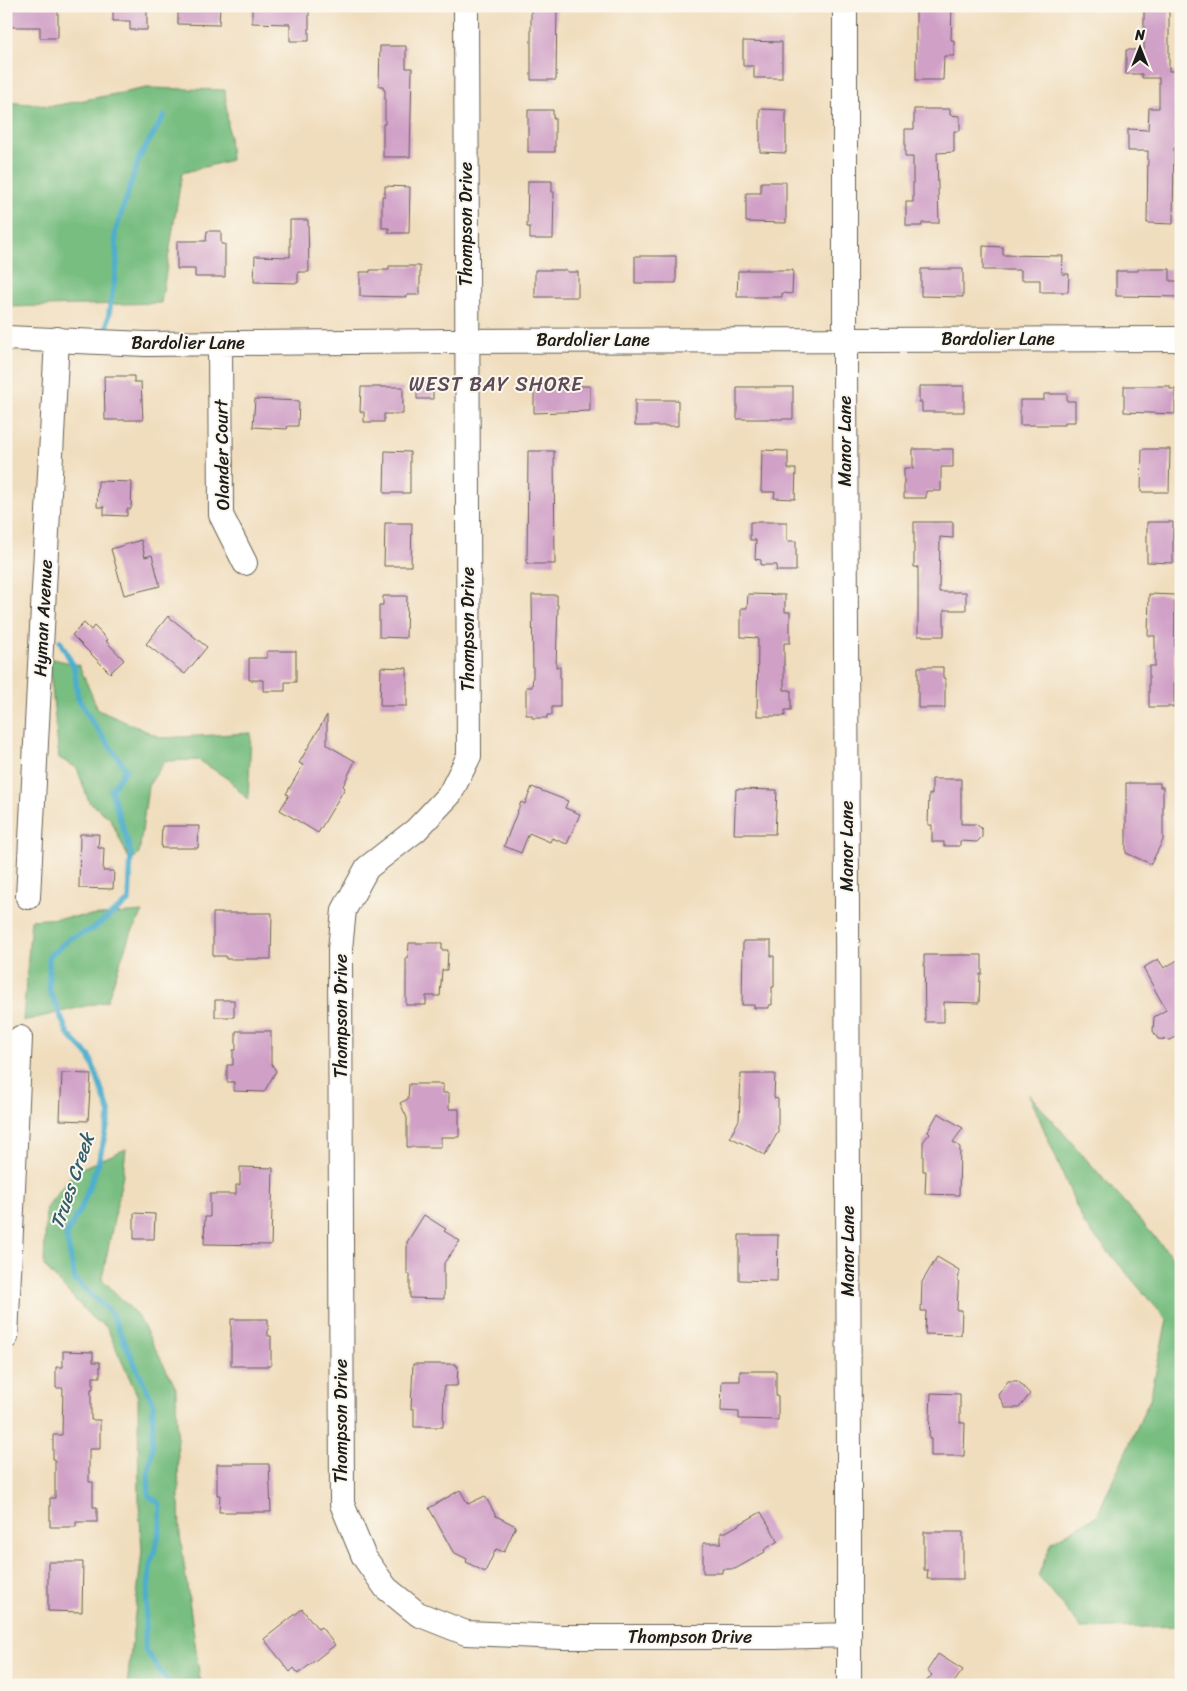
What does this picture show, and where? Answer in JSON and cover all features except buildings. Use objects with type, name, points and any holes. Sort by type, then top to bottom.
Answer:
[{"type":"street","name":"Thompson Drive","points":[[466,6],[469,756],[450,794],[416,830],[367,868],[344,910],[340,950],[342,1504],[364,1557],[386,1588],[418,1614],[466,1633],[562,1637],[848,1635]]},
{"type":"street","name":"Manor Lane","points":[[845,6],[849,1685]]},
{"type":"street","name":"Bardolier Lane","points":[[6,338],[146,344],[845,339],[1181,339]]},
{"type":"street","name":"Hyman Avenue","points":[[28,897],[57,339]]},
{"type":"street","name":"Olander Court","points":[[220,343],[221,515],[245,563]]},
{"type":"street","points":[[6,1337],[20,1038]]},
{"type":"green space","points":[[147,88],[225,90],[231,160],[182,173],[161,303],[6,307],[6,102],[53,106]]},
{"type":"green space","points":[[49,658],[79,665],[98,710],[162,738],[251,733],[248,800],[228,779],[199,760],[165,761],[148,786],[139,854],[130,861],[110,818],[89,802],[77,768],[59,758]]},
{"type":"green space","points":[[143,912],[129,937],[107,1001],[23,1021],[31,920]]},
{"type":"green space","points":[[1029,1094],[1181,1267],[1181,1623],[1177,1626],[1082,1629],[1038,1576],[1052,1542],[1097,1515],[1150,1399],[1167,1320],[1084,1224]]},
{"type":"green space","points":[[126,1149],[123,1174],[102,1279],[138,1316],[176,1388],[180,1535],[200,1679],[205,1685],[127,1685],[142,1551],[139,1503],[138,1397],[106,1326],[93,1319],[44,1266],[46,1208],[75,1171]]},
{"type":"waterway","name":"Trues Creek","points":[[107,326],[117,263],[115,233],[139,158],[164,116]]},
{"type":"waterway","name":"Trues Creek","points":[[60,641],[74,667],[78,698],[91,720],[126,769],[111,790],[131,853],[129,901],[93,929],[71,938],[49,956],[49,989],[68,1034],[90,1057],[110,1114],[98,1164],[82,1206],[66,1235],[75,1280],[111,1313],[153,1403],[152,1452],[148,1474],[149,1496],[160,1504],[160,1530],[150,1567],[145,1623],[145,1650],[170,1685]]},
{"type":"district","name":"WEST BAY SHORE","points":[[496,384]]}]
